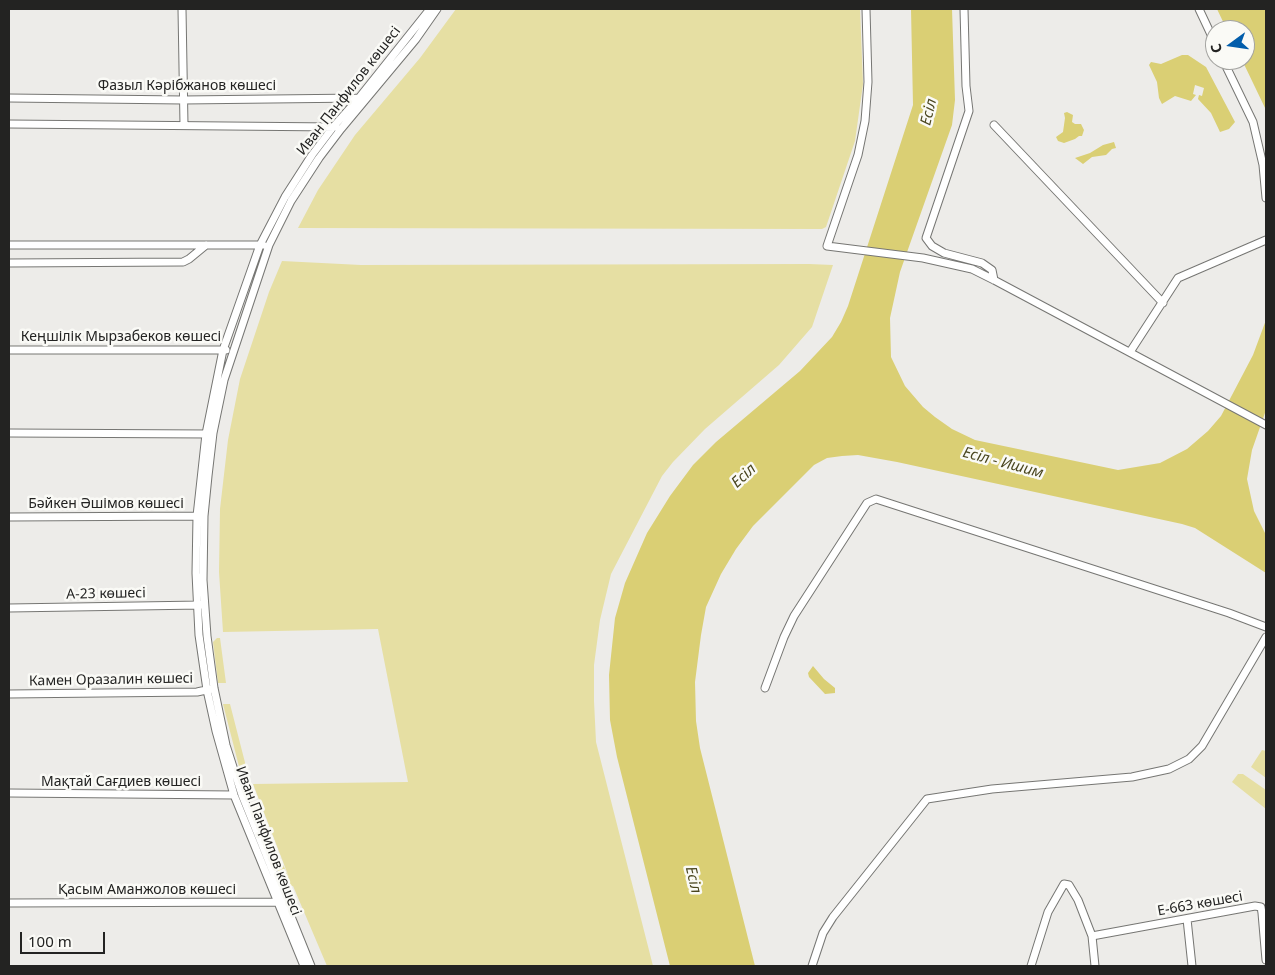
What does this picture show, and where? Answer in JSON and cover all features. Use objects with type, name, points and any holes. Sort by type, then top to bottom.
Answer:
[{"type":"street","points":[[182,9],[184,125]]},
{"type":"street","name":"Иван Панфилов көшесі","points":[[362,98],[430,9]]},
{"type":"street","name":"Иван Панфилов көшесі","points":[[311,966],[234,795],[218,740],[199,635],[201,605],[196,573],[210,434],[224,350],[260,245],[285,197],[337,127],[416,39],[437,9]]},
{"type":"street","points":[[866,9],[868,82],[865,121],[858,155],[827,246],[923,258],[972,270],[1264,424]]},
{"type":"street","points":[[964,9],[966,86],[969,111],[926,238],[932,246],[944,252],[982,263],[992,270],[994,280]]},
{"type":"street","points":[[1199,9],[1205,21]]},
{"type":"street","points":[[1228,70],[1253,122],[1263,165],[1266,198]]},
{"type":"street","name":"Фазыл Кәрібжанов көшесі","points":[[9,98],[183,100],[362,98]]},
{"type":"street","points":[[9,124],[337,127]]},
{"type":"street","points":[[994,125],[1163,303]]},
{"type":"street","name":"Иван Панфилов көшесі","points":[[210,434],[224,380],[269,245],[291,201],[337,127]]},
{"type":"street","points":[[1130,352],[1178,278],[1266,240]]},
{"type":"street","points":[[9,245],[269,245]]},
{"type":"street","points":[[9,263],[183,262],[206,245]]},
{"type":"street","name":"Кеңшілік Мырзабеков көшесі","points":[[9,350],[234,350]]},
{"type":"street","points":[[9,433],[210,434]]},
{"type":"street","points":[[766,688],[784,637],[794,616],[867,503],[876,499],[1229,613],[1266,627]]},
{"type":"street","name":"Бәйкен Әшімов көшесі","points":[[9,517],[201,516]]},
{"type":"street","name":"А-23 көшесі","points":[[9,608],[201,605]]},
{"type":"street","points":[[812,966],[823,933],[834,917],[927,799],[992,789],[1132,777],[1169,769],[1189,759],[1202,746],[1266,637]]},
{"type":"street","name":"Иван Панфилов көшесі","points":[[210,689],[242,795],[304,966]]},
{"type":"street","name":"Камен Оразалин көшесі","points":[[9,694],[197,692],[210,689]]},
{"type":"street","name":"Мақтай Сағдиев көшесі","points":[[9,793],[234,795]]},
{"type":"street","points":[[1031,966],[1048,912],[1064,884],[1069,884],[1078,900],[1092,936],[1095,966]]},
{"type":"street","name":"Қасым Аманжолов көшесі","points":[[9,903],[282,902]]},
{"type":"street","name":"Е-663 көшесі","points":[[1092,936],[1255,906],[1261,908],[1266,960]]},
{"type":"street","points":[[1187,919],[1192,966]]},
{"type":"shaded area","points":[[456,9],[860,9],[863,84],[855,141],[826,227],[822,229],[298,228],[318,190],[355,135],[420,58]]},
{"type":"shaded area","points":[[282,261],[361,265],[833,265],[812,327],[779,365],[705,429],[673,462],[662,476],[611,574],[600,620],[594,665],[596,742],[653,966],[327,966],[293,886],[285,887],[277,868],[280,867],[280,864],[267,836],[260,829],[250,804],[258,803],[290,880],[253,784],[408,782],[378,629],[223,632],[219,572],[220,509],[228,440],[240,379],[269,292]]},
{"type":"shaded area","points":[[220,638],[226,683],[218,683],[213,642]]},
{"type":"shaded area","points":[[223,704],[230,704],[250,782],[243,782]]},
{"type":"shaded area","points":[[1262,750],[1266,751],[1266,778],[1251,767]]},
{"type":"shaded area","points":[[1238,774],[1243,774],[1266,790],[1266,809],[1232,782]]},
{"type":"water","points":[[911,9],[952,9],[955,100],[952,125],[900,272],[890,318],[891,357],[905,386],[923,407],[935,417],[952,429],[975,440],[1118,470],[1160,463],[1187,449],[1208,431],[1221,416],[1253,355],[1266,320],[1266,410],[1252,450],[1247,479],[1254,511],[1266,535],[1266,573],[1195,528],[1182,524],[858,455],[827,458],[814,465],[753,526],[721,574],[706,607],[695,682],[696,721],[700,748],[755,966],[670,966],[617,757],[610,720],[609,675],[615,618],[625,583],[647,533],[670,496],[693,465],[716,442],[800,371],[832,337],[841,322],[848,306],[913,105]]},
{"type":"water","points":[[1217,9],[1266,9],[1266,110],[1247,70],[1255,70],[1255,20],[1222,20]]},
{"type":"water","points":[[1182,55],[1188,55],[1205,66],[1205,70],[1208,70],[1235,122],[1229,129],[1220,132],[1211,113],[1198,99],[1199,95],[1202,96],[1204,88],[1195,85],[1193,94],[1196,95],[1191,101],[1175,96],[1162,104],[1159,98],[1157,82],[1149,65],[1151,62],[1161,64]]},
{"type":"water","points":[[1067,112],[1073,115],[1072,122],[1081,124],[1084,130],[1082,136],[1064,143],[1058,141],[1056,137],[1063,132],[1064,113]]},
{"type":"water","points":[[1114,142],[1116,148],[1106,155],[1092,157],[1083,164],[1075,158],[1090,153],[1103,145]]},
{"type":"water","points":[[813,666],[835,688],[835,693],[825,694],[809,677],[808,673]]},
{"type":"water label","name":"Есіл","points":[[929,112]]},
{"type":"water label","name":"Есіл - Ишим","points":[[1003,463]]},
{"type":"water label","name":"Есіл","points":[[744,476]]},
{"type":"water label","name":"Есіл","points":[[693,880]]}]
